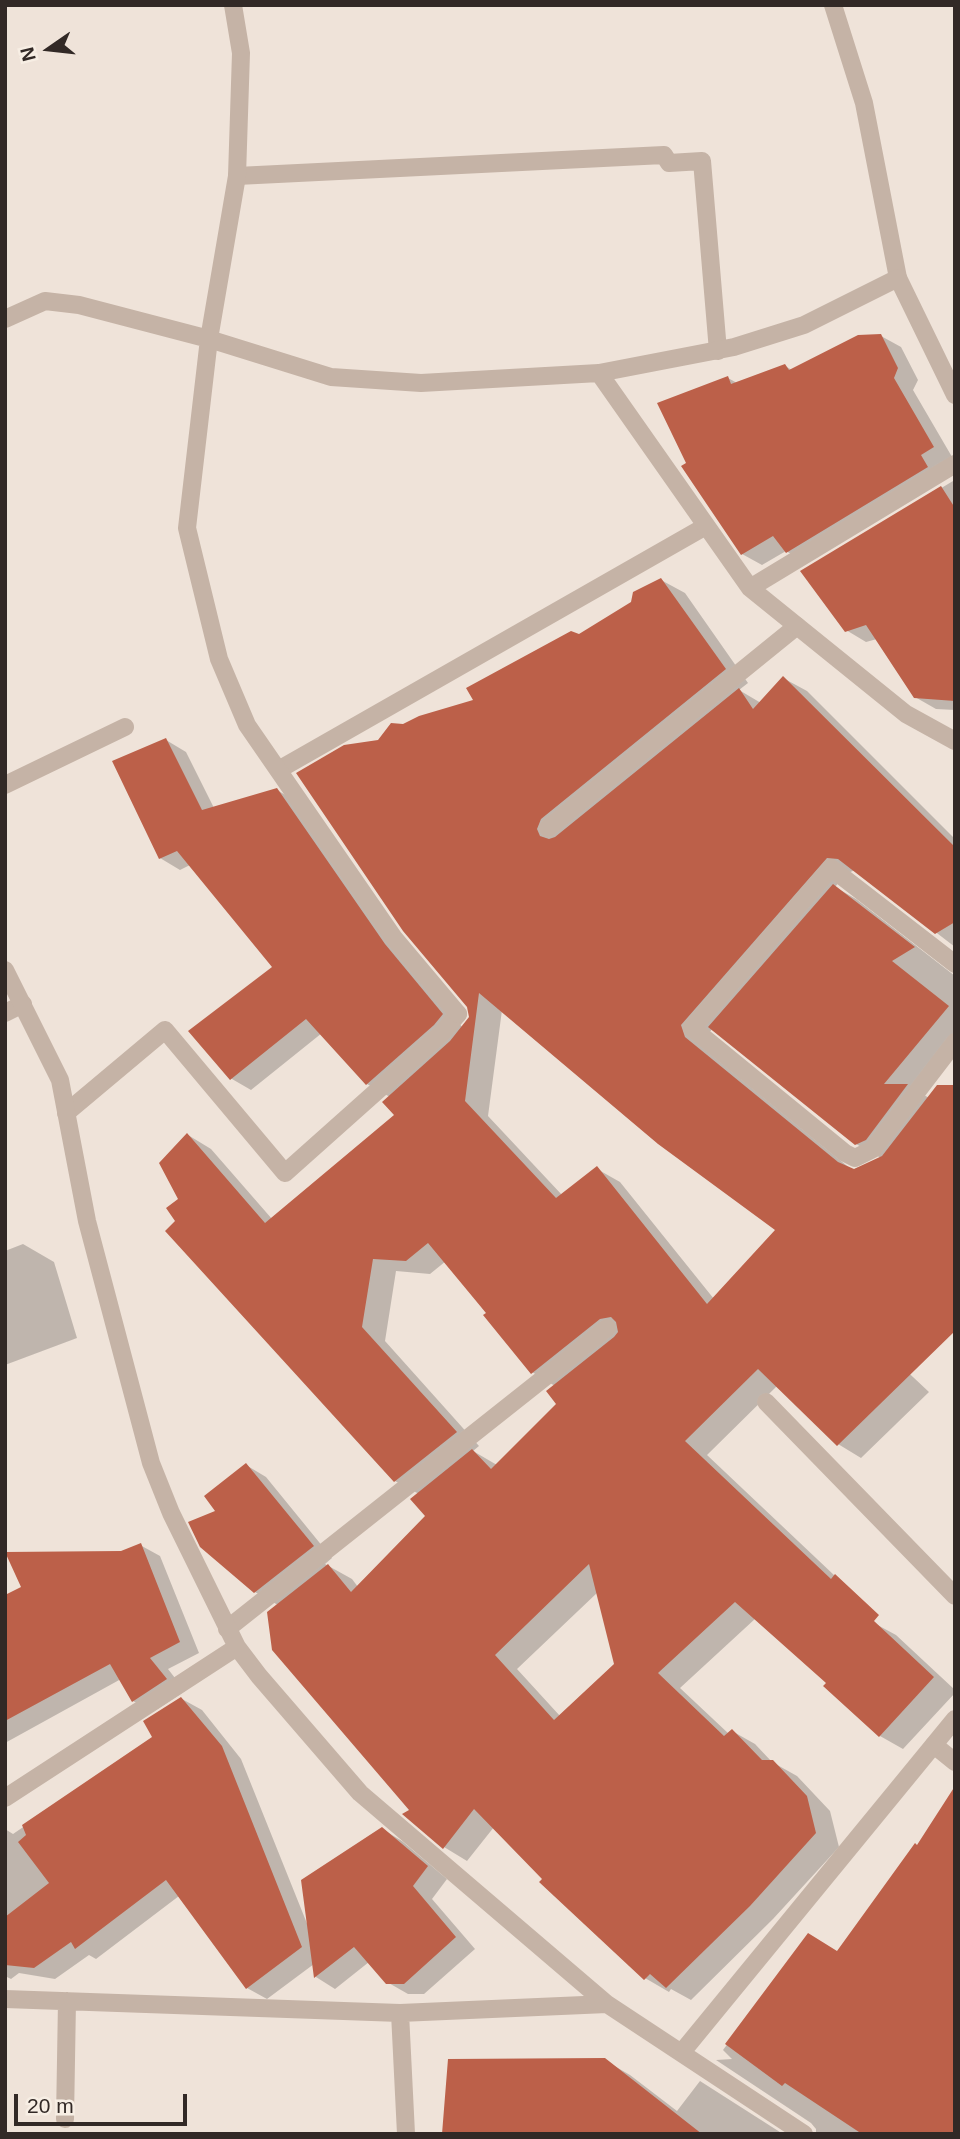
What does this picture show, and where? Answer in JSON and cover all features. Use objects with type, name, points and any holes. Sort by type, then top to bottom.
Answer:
[{"type":"street","points":[[66,1113],[165,1030],[285,1173],[442,1032],[458,1014],[394,938],[247,724],[219,659],[187,528],[209,339],[237,176],[241,53],[233,5]]},
{"type":"street","points":[[833,5],[864,103],[898,278],[955,395]]},
{"type":"street","points":[[237,176],[664,155],[669,163],[702,161],[718,351]]},
{"type":"street","points":[[5,319],[45,301],[79,304],[209,339],[331,377],[421,383],[599,373],[718,351],[804,325],[898,278]]},
{"type":"street","points":[[599,373],[750,588],[906,714],[955,741]]},
{"type":"street","points":[[750,588],[955,464]]},
{"type":"street","points":[[280,769],[706,526]]},
{"type":"street","points":[[548,828],[797,626]]},
{"type":"street","points":[[5,785],[125,727]]},
{"type":"street","points":[[955,964],[831,868],[692,1028],[845,1153],[855,1158],[873,1149],[955,1042]]},
{"type":"street","points":[[5,970],[60,1080],[87,1221],[151,1463],[171,1513],[237,1647],[360,1793],[607,2004],[804,2134]]},
{"type":"street","points":[[5,1013],[23,1004]]},
{"type":"street","points":[[227,1629],[607,1328]]},
{"type":"street","points":[[766,1402],[955,1596]]},
{"type":"street","points":[[5,1798],[237,1647]]},
{"type":"street","points":[[682,2052],[955,1719]]},
{"type":"street","points":[[934,1745],[955,1762]]},
{"type":"street","points":[[5,1999],[400,2012],[607,2004]]},
{"type":"street","points":[[65,2119],[67,2001]]},
{"type":"street","points":[[400,2012],[406,2134]]},
{"type":"building","points":[[881,334],[898,368],[894,378],[934,447],[921,455],[928,467],[786,553],[773,536],[741,555],[681,466],[686,463],[657,403],[728,376],[731,384],[785,364],[789,370],[858,335]]},
{"type":"building","points":[[941,486],[955,508],[955,701],[914,698],[866,625],[845,632],[800,571]]},
{"type":"building","points":[[661,578],[726,669],[541,819],[537,829],[540,836],[549,839],[555,837],[739,688],[753,709],[783,676],[955,847],[955,922],[935,934],[838,859],[827,858],[681,1025],[685,1037],[838,1162],[854,1169],[882,1156],[937,1085],[955,1085],[955,1331],[837,1446],[758,1369],[685,1441],[831,1579],[835,1574],[879,1615],[874,1621],[934,1677],[879,1737],[823,1686],[826,1683],[735,1602],[658,1673],[724,1736],[732,1729],[762,1760],[773,1760],[807,1796],[816,1833],[750,1906],[666,1988],[650,1974],[644,1980],[539,1882],[542,1879],[474,1809],[443,1849],[402,1814],[409,1810],[272,1650],[267,1612],[328,1564],[351,1592],[425,1516],[410,1499],[472,1449],[491,1469],[556,1404],[546,1391],[614,1337],[618,1332],[616,1322],[611,1317],[600,1319],[531,1374],[483,1315],[486,1313],[428,1243],[406,1261],[373,1259],[362,1327],[457,1432],[394,1482],[165,1231],[175,1221],[166,1208],[178,1199],[159,1163],[187,1133],[265,1223],[394,1115],[382,1102],[450,1041],[469,1017],[467,1007],[403,931],[296,773],[344,745],[378,740],[391,723],[403,724],[419,716],[473,700],[466,688],[571,631],[579,634],[631,602],[633,592]],"holes":[[[479,993],[658,1144],[775,1230],[707,1304],[597,1166],[556,1198],[465,1101]],[[589,1564],[614,1664],[554,1720],[495,1655]]]},
{"type":"building","points":[[166,738],[202,810],[277,788],[385,944],[443,1014],[366,1085],[306,1019],[230,1080],[188,1031],[272,967],[177,851],[159,859],[112,761]]},
{"type":"building","points":[[833,884],[915,947],[892,961],[949,1006],[884,1084],[908,1084],[866,1140],[855,1145],[708,1027]]},
{"type":"building","points":[[246,1463],[314,1546],[254,1593],[200,1547],[188,1522],[215,1511],[204,1496]]},
{"type":"building","points":[[141,1543],[180,1642],[150,1658],[167,1679],[132,1702],[110,1664],[5,1721],[5,1595],[21,1587],[5,1552],[121,1551]]},
{"type":"building","points":[[181,1697],[222,1746],[302,1947],[246,1989],[166,1880],[75,1949],[71,1942],[34,1968],[5,1965],[5,1917],[49,1883],[18,1842],[26,1835],[22,1825],[152,1737],[143,1721]]},
{"type":"building","points":[[955,1786],[955,2134],[862,2134],[785,2083],[782,2086],[725,2044],[808,1933],[837,1951],[915,1843],[917,1845]]},
{"type":"building","points":[[382,1827],[428,1866],[413,1886],[456,1937],[404,1984],[386,1984],[354,1947],[314,1978],[301,1880]]},
{"type":"building","points":[[605,2058],[702,2134],[442,2134],[448,2059]]}]
